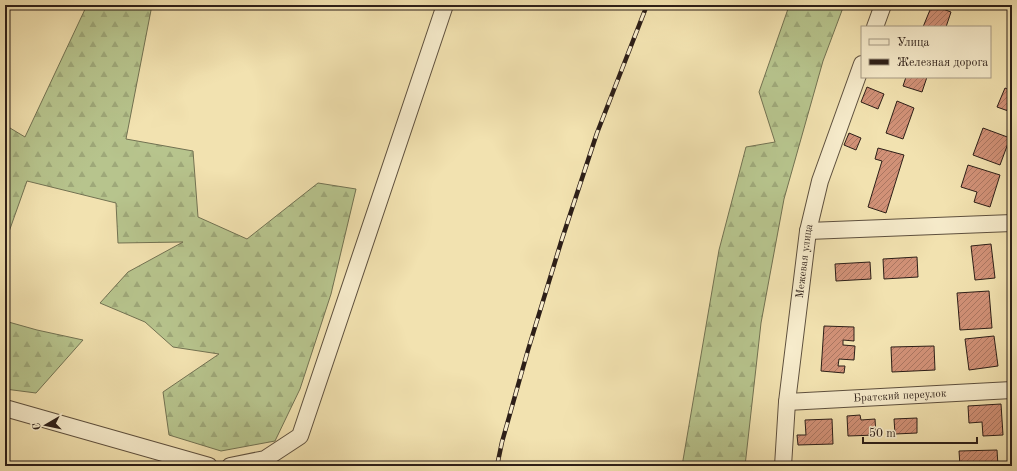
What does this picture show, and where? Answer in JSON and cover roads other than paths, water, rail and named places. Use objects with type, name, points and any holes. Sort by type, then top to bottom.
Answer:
[{"type":"street","points":[[230,466],[265,459],[300,436],[444,5]]},
{"type":"street","points":[[875,26],[883,5]]},
{"type":"street","name":"Межевая улица","points":[[783,466],[787,402],[808,231],[820,181],[861,67]]},
{"type":"street","points":[[808,231],[1012,223]]},
{"type":"street","name":"Братский переулок","points":[[787,402],[1012,390]]},
{"type":"street","points":[[5,408],[209,466]]},
{"type":"railway","points":[[497,466],[502,442],[528,350],[562,239],[597,133],[647,5]]}]
